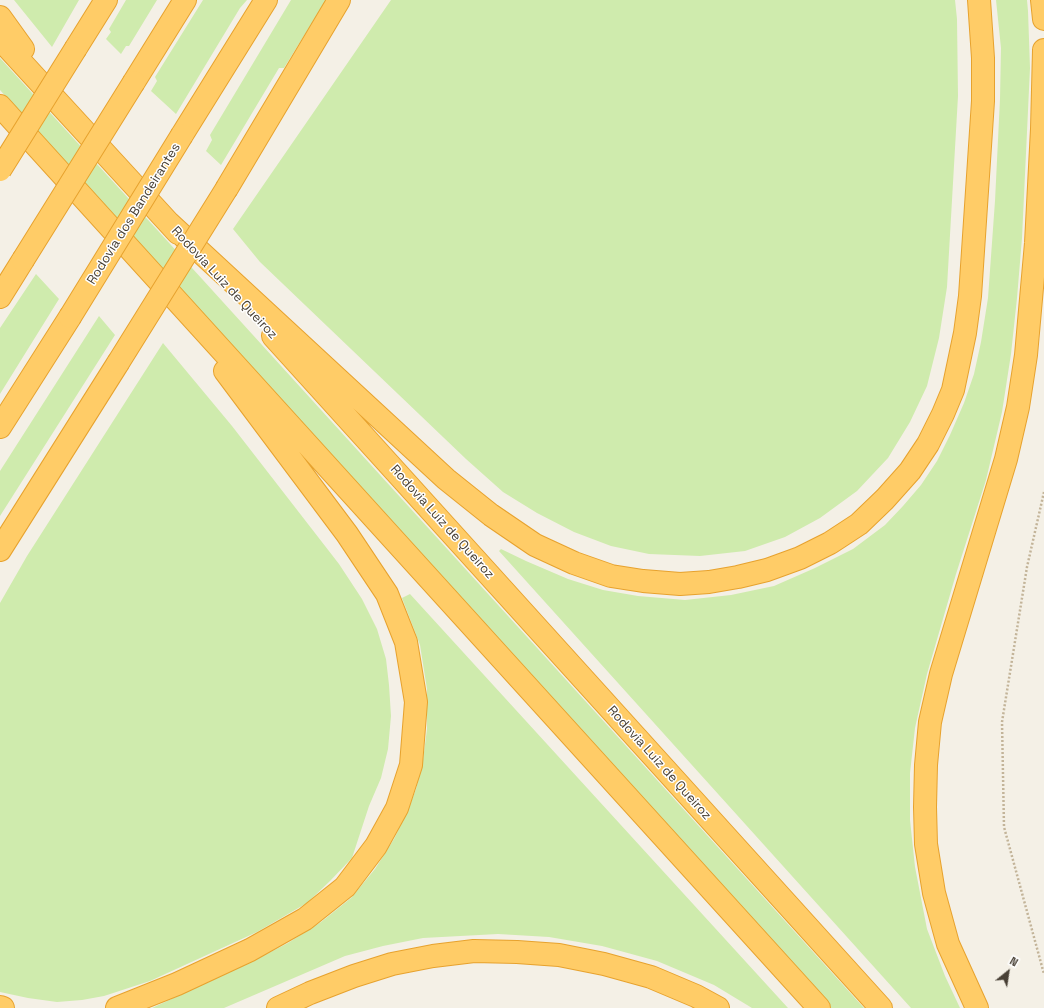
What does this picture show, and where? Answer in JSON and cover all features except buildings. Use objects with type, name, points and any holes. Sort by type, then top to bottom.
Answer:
[{"type":"highway","points":[[0,170],[105,0]]},
{"type":"highway","points":[[0,297],[185,0]]},
{"type":"highway","name":"Rodovia dos Bandeirantes","points":[[0,427],[70,317],[266,0]]},
{"type":"highway","points":[[0,550],[227,188],[339,0]]},
{"type":"highway","points":[[266,122],[356,0]]},
{"type":"highway","points":[[168,223],[446,479],[491,515],[535,545],[574,563],[611,576],[643,581],[680,584],[709,582],[767,570],[800,558],[830,543],[859,524],[885,499],[910,471],[928,444],[953,390],[965,333],[970,296],[983,101],[983,58],[979,0]]},
{"type":"highway","points":[[1042,0],[1044,19]]},
{"type":"highway","points":[[0,17],[72,118]]},
{"type":"highway","name":"Rodovia Luiz de Queiroz","points":[[0,39],[313,381],[881,1008]]},
{"type":"highway","points":[[976,1008],[948,944],[934,892],[926,844],[926,765],[930,722],[942,674],[1006,459],[1018,407],[1026,355],[1036,243],[1042,129],[1044,50]]},
{"type":"highway","points":[[0,106],[819,1008]]},
{"type":"highway","points":[[0,111],[46,155]]},
{"type":"highway","points":[[117,1008],[177,984],[250,950],[305,919],[345,887],[376,846],[397,808],[411,765],[416,702],[406,642],[387,594],[347,534],[145,264]]},
{"type":"highway","points":[[0,564],[44,480]]},
{"type":"highway","points":[[278,1008],[310,993],[354,976],[392,964],[433,956],[474,951],[559,955],[604,964],[651,977],[696,996],[718,1008]]},
{"type":"path","points":[[1044,492],[1027,566],[1002,722],[1004,827],[1044,974]]},
{"type":"green space","points":[[14,0],[79,0],[52,47]]},
{"type":"green space","points":[[126,0],[157,0],[129,46],[126,46],[121,54],[106,39],[111,32],[109,29]]},
{"type":"green space","points":[[203,0],[247,0],[240,8],[176,114],[151,91],[157,81],[155,77]]},
{"type":"green space","points":[[291,0],[326,0],[284,68],[279,68],[221,165],[206,151],[212,140],[210,135]]},
{"type":"green space","points":[[391,0],[955,0],[957,19],[958,96],[947,287],[939,338],[927,386],[910,422],[888,458],[857,491],[820,518],[785,537],[745,551],[700,556],[649,554],[611,546],[574,532],[537,513],[503,492],[466,459],[260,262],[233,229]]},
{"type":"green space","points":[[996,0],[1027,0],[1028,11],[1030,68],[1022,238],[1011,354],[1002,412],[986,480],[956,574],[927,674],[915,728],[910,773],[910,820],[915,867],[927,929],[945,976],[960,1008],[911,1008],[499,551],[501,549],[568,579],[603,590],[638,596],[685,600],[731,595],[774,586],[853,549],[885,525],[903,506],[921,485],[937,461],[950,435],[964,403],[974,374],[981,342],[988,298],[1000,99],[1001,48]]},
{"type":"green space","points":[[0,58],[864,1008],[831,1008],[189,301],[0,90]]},
{"type":"green space","points":[[36,274],[59,299],[0,394],[0,328]]},
{"type":"green space","points":[[99,316],[115,335],[0,516],[0,471]]},
{"type":"green space","points":[[163,343],[232,426],[339,564],[362,599],[377,629],[386,659],[389,685],[391,716],[388,749],[381,778],[369,806],[352,858],[307,903],[257,932],[150,981],[104,996],[57,1002],[0,992],[0,603],[27,556]]},
{"type":"green space","points":[[410,594],[788,1008],[752,1008],[714,985],[657,961],[602,946],[549,937],[498,934],[423,938],[345,956],[224,1008],[152,1008],[255,960],[288,943],[321,922],[351,898],[375,869],[394,839],[416,789],[423,760],[427,729],[427,689],[420,645],[402,598]]}]
